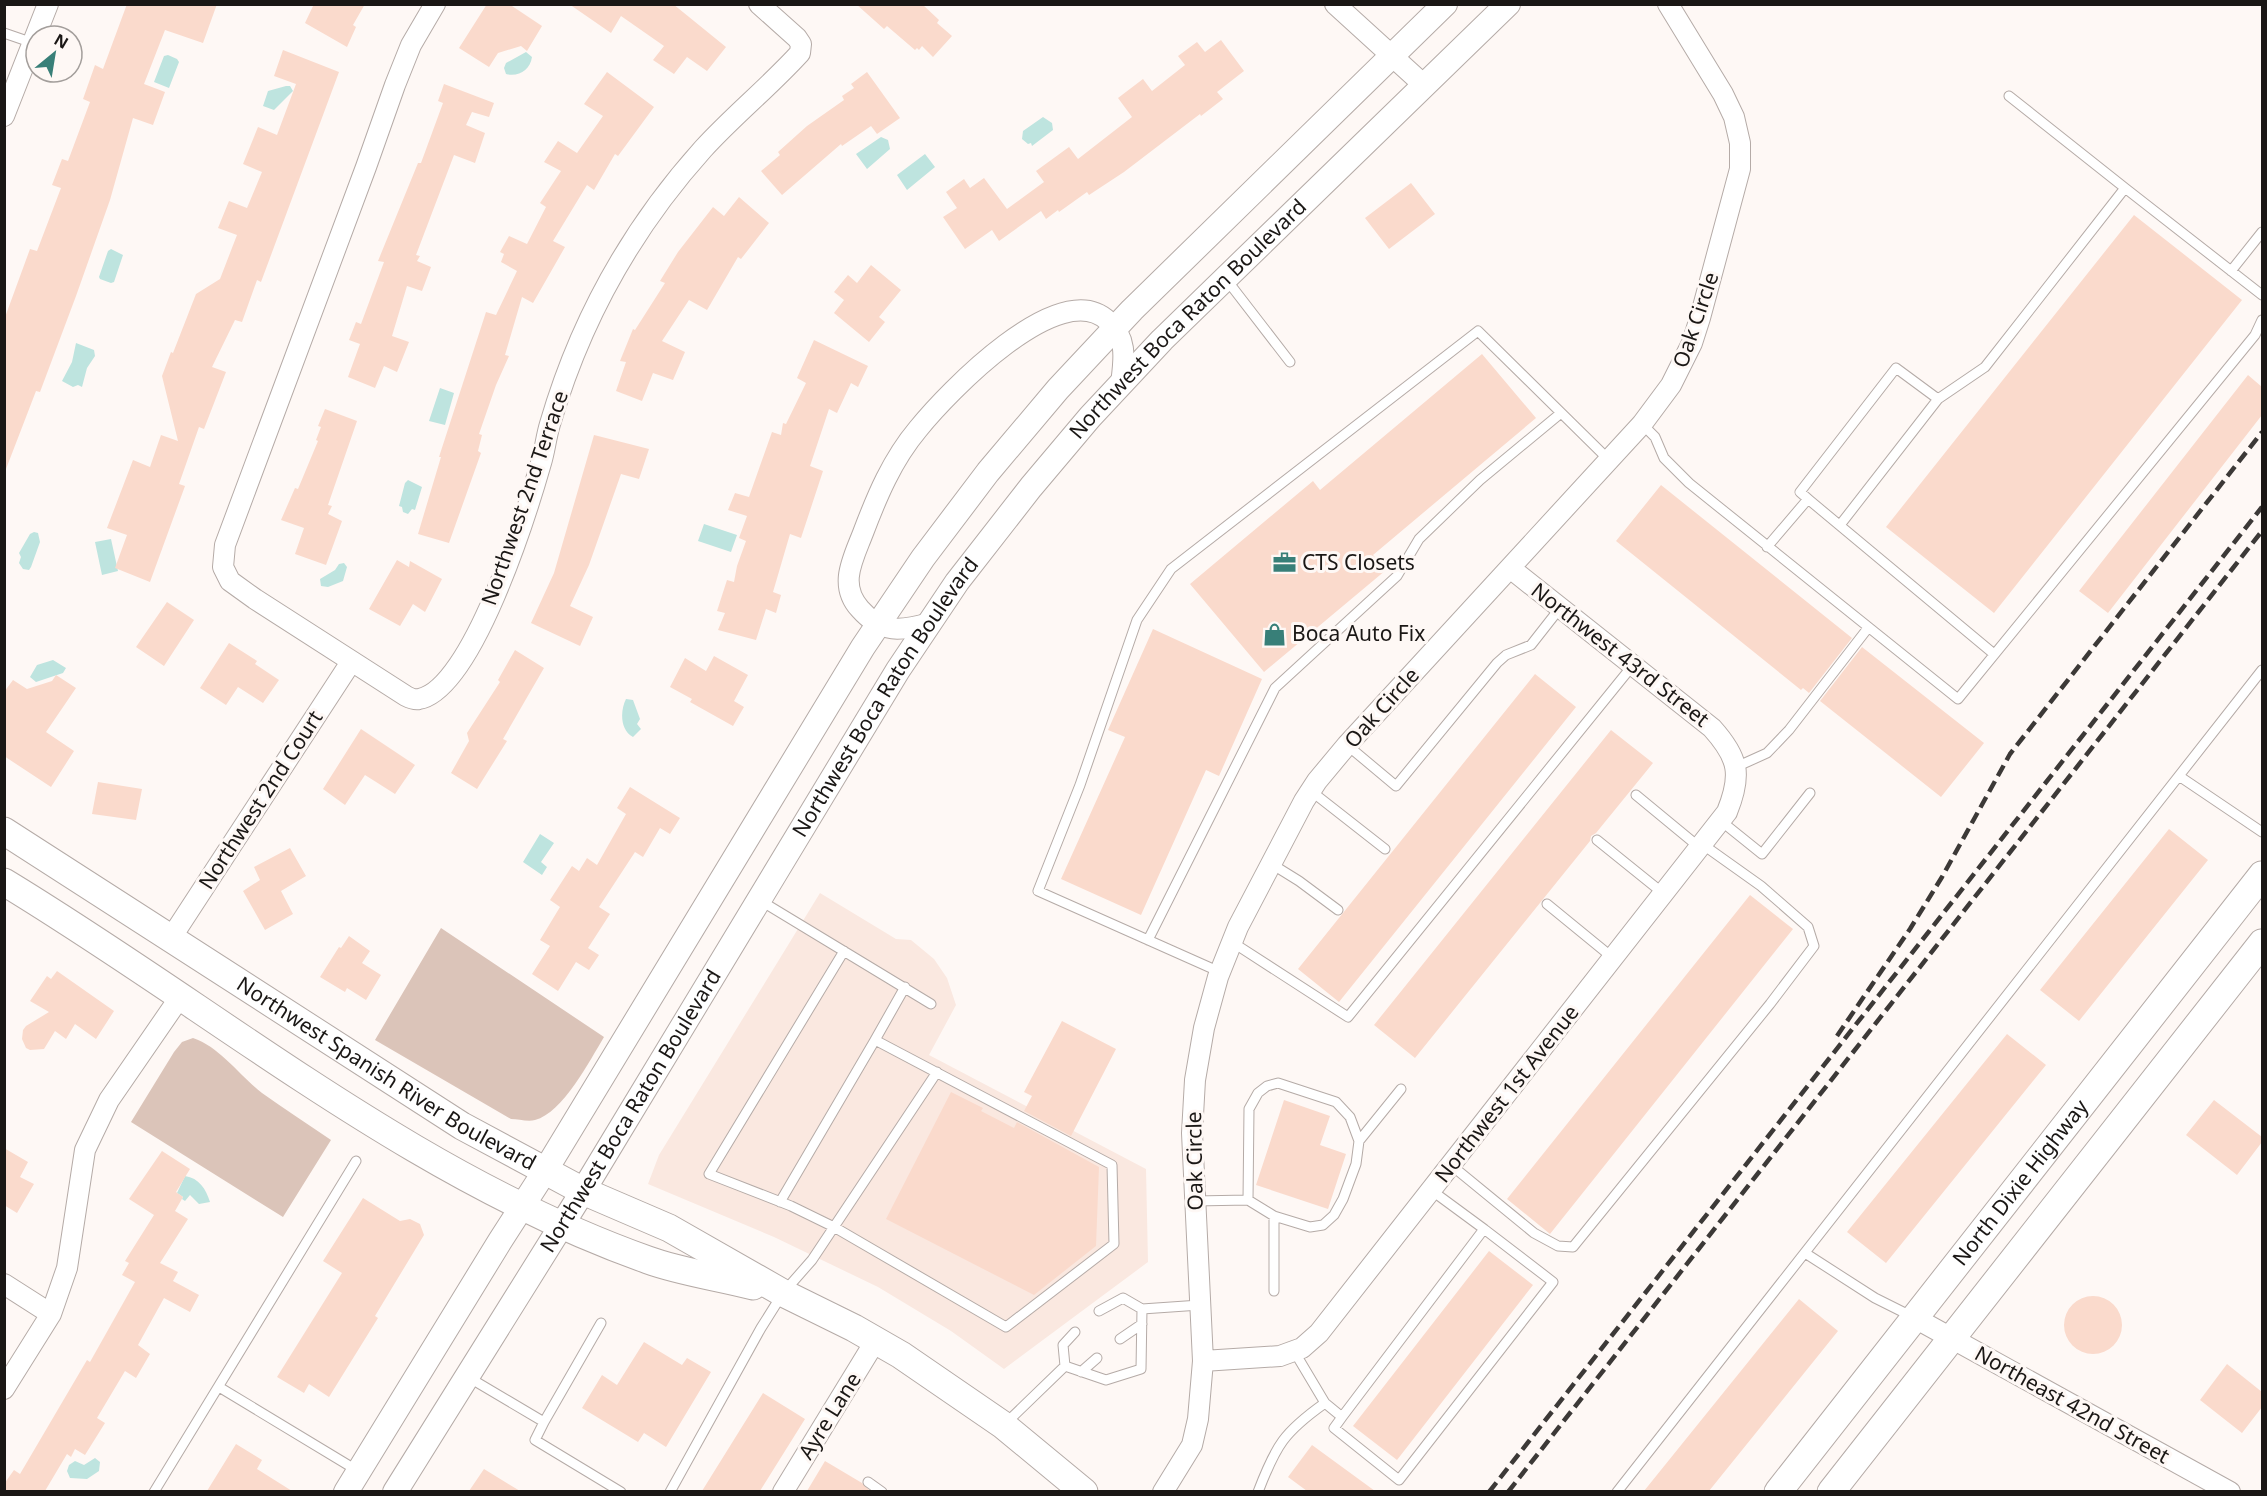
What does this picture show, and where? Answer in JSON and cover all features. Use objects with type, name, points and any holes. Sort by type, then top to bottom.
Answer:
[{"type":"main road","name":"Northwest Spanish River Boulevard","points":[[4,831],[424,1103],[583,1191],[669,1228],[783,1293],[876,1340],[933,1375],[1003,1425],[1084,1491]]},
{"type":"main road","name":"North Dixie Highway","points":[[1778,1491],[2262,875]]},
{"type":"main road","name":"Northwest Spanish River Boulevard","points":[[4,882],[396,1138],[463,1177],[561,1226],[651,1261],[783,1293]]},
{"type":"main road","name":"North Dixie Highway","points":[[1831,1491],[2262,943]]},
{"type":"street","points":[[40,24],[48,4]]},
{"type":"street","name":"Northwest 2nd Terrace","points":[[435,4],[411,45],[395,85],[363,178],[225,545],[223,567],[230,581],[351,662],[406,696],[417,700],[430,695],[447,681],[467,653],[509,558],[541,462],[550,423],[582,336],[616,266],[665,193],[705,147],[800,53],[797,38],[759,4]]},
{"type":"street","points":[[1335,4],[1425,86]]},
{"type":"street","name":"Northwest Boca Raton Boulevard","points":[[346,1491],[545,1171],[878,625],[923,558],[988,472],[1058,389],[1116,328],[1446,4]]},
{"type":"street","name":"Northwest Boca Raton Boulevard","points":[[394,1491],[583,1191],[898,670],[957,582],[1026,492],[1090,417],[1162,340],[1508,4]]},
{"type":"street","name":"Oak Circle","points":[[1163,1491],[1186,1456],[1194,1438],[1198,1419],[1203,1361],[1192,1133],[1195,1080],[1204,1028],[1220,972],[1232,942],[1270,863],[1311,791],[1347,745],[1642,424],[1671,386],[1692,343],[1740,169],[1740,143],[1734,117],[1723,94],[1671,6]]},
{"type":"street","points":[[4,116],[24,66]]},
{"type":"street","points":[[930,623],[908,629],[894,629],[878,625],[857,606],[849,591],[847,580],[851,564],[884,481],[896,458],[916,430],[963,380],[992,355],[1027,329],[1052,315],[1073,310],[1096,312],[1104,316],[1116,328],[1123,342],[1124,359],[1121,384]]},
{"type":"street","name":"Northwest 43rd Street","points":[[1510,568],[1712,728],[1728,745]]},
{"type":"street","name":"Northwest 2nd Court","points":[[171,938],[351,662]]},
{"type":"street","name":"Northwest 1st Avenue","points":[[1203,1361],[1280,1356],[1302,1348],[1319,1333],[1727,812],[1736,790],[1736,767],[1728,745]]},
{"type":"street","points":[[4,1389],[51,1314],[67,1268],[85,1150],[109,1100],[180,997]]},
{"type":"street","points":[[4,1284],[51,1314]]},
{"type":"street","name":"Northeast 42nd Street","points":[[1915,1318],[2230,1491]]},
{"type":"street","name":"Ayre Lane","points":[[783,1491],[876,1340]]},
{"type":"lane","points":[[4,33],[24,40]]},
{"type":"lane","points":[[2009,96],[2262,295]]},
{"type":"lane","points":[[1840,525],[1938,399],[1985,367],[2126,188]]},
{"type":"lane","points":[[2231,271],[2262,232]]},
{"type":"lane","points":[[1226,279],[1290,362]]},
{"type":"lane","points":[[1642,424],[1655,436],[1664,458],[1673,469],[1958,699],[2255,334],[2262,321]]},
{"type":"lane","points":[[1220,972],[1038,891],[1080,785],[1137,620],[1171,568],[1478,331],[1609,460]]},
{"type":"lane","points":[[1938,399],[1896,368],[1800,492],[1994,654]]},
{"type":"lane","points":[[1148,940],[1275,688],[1396,576],[1419,539],[1480,480],[1561,413]]},
{"type":"lane","points":[[1767,547],[1808,499]]},
{"type":"lane","points":[[1347,745],[1396,786],[1497,663],[1506,655],[1531,645],[1560,608]]},
{"type":"lane","points":[[1736,767],[1767,753],[1789,730],[1868,628]]},
{"type":"lane","points":[[1232,942],[1348,1017],[1633,665]]},
{"type":"lane","points":[[1617,1491],[2262,670]]},
{"type":"lane","points":[[2179,776],[2262,832]]},
{"type":"lane","points":[[1311,791],[1385,849]]},
{"type":"lane","points":[[1721,820],[1762,854],[1810,793]]},
{"type":"lane","points":[[1451,1165],[1534,1233],[1558,1246],[1573,1247],[1770,1004],[1814,946],[1808,927],[1761,885],[1701,846],[1636,795]]},
{"type":"lane","points":[[1597,840],[1664,894]]},
{"type":"lane","points":[[1270,863],[1338,910]]},
{"type":"lane","points":[[759,900],[932,1004]]},
{"type":"lane","points":[[1547,904],[1613,958]]},
{"type":"lane","points":[[844,951],[710,1174],[834,1227],[1006,1327],[1114,1244],[1112,1165],[875,1040]]},
{"type":"lane","points":[[780,1202],[905,987]]},
{"type":"lane","points":[[670,1491],[783,1293],[812,1260],[937,1072]]},
{"type":"lane","points":[[1195,1201],[1248,1200],[1274,1216],[1310,1227],[1323,1225],[1334,1215],[1343,1199],[1356,1164],[1359,1141],[1350,1117],[1336,1102],[1278,1083],[1267,1086],[1258,1093],[1250,1108],[1248,1200]]},
{"type":"lane","points":[[1359,1141],[1401,1089]]},
{"type":"lane","points":[[154,1491],[356,1161]]},
{"type":"lane","points":[[1431,1190],[1484,1229],[1553,1282],[1399,1480],[1334,1428],[1484,1229]]},
{"type":"lane","points":[[1274,1216],[1274,1291]]},
{"type":"lane","points":[[1805,1253],[1875,1298],[1915,1318]]},
{"type":"lane","points":[[1099,1311],[1123,1298],[1142,1309],[1200,1305]]},
{"type":"lane","points":[[1065,1366],[1106,1380],[1142,1369],[1142,1309]]},
{"type":"lane","points":[[601,1323],[535,1440],[621,1491]]},
{"type":"lane","points":[[1120,1339],[1142,1324]]},
{"type":"lane","points":[[1065,1366],[1063,1345],[1075,1332]]},
{"type":"lane","points":[[1294,1351],[1325,1403],[1342,1417]]},
{"type":"lane","points":[[1081,1372],[1096,1358]]},
{"type":"lane","points":[[1003,1425],[1065,1366]]},
{"type":"lane","points":[[466,1376],[544,1422]]},
{"type":"lane","points":[[219,1387],[358,1471]]},
{"type":"lane","points":[[1258,1491],[1268,1464],[1280,1442],[1296,1424],[1325,1403]]},
{"type":"lane","points":[[868,1482],[882,1491]]},
{"type":"shaded area","points":[[820,893],[896,939],[911,940],[934,959],[947,978],[956,1005],[929,1055],[1146,1169],[1148,1262],[1004,1369],[951,1331],[878,1287],[774,1237],[648,1184],[659,1155]]},
{"type":"shaded area","points":[[441,928],[604,1037],[575,1085],[556,1107],[545,1115],[532,1121],[511,1119],[375,1040]]},
{"type":"shaded area","points":[[193,1038],[212,1048],[262,1093],[331,1140],[283,1217],[131,1122],[174,1052],[182,1042]]},
{"type":"water","points":[[526,52],[532,57],[529,66],[523,72],[506,74],[504,68],[506,63]]},
{"type":"water","points":[[168,55],[179,62],[169,88],[154,82],[164,56]]},
{"type":"water","points":[[290,86],[293,91],[274,110],[263,106],[268,91]]},
{"type":"water","points":[[1043,117],[1052,123],[1053,130],[1032,146],[1031,143],[1028,144],[1022,139],[1023,131]]},
{"type":"water","points":[[881,137],[888,140],[890,149],[867,169],[856,154]]},
{"type":"water","points":[[925,154],[935,167],[907,190],[897,175]]},
{"type":"water","points":[[111,249],[123,255],[114,282],[111,283],[99,277],[108,251]]},
{"type":"water","points":[[76,343],[94,350],[95,356],[87,368],[82,387],[78,385],[73,387],[62,381],[72,362]]},
{"type":"water","points":[[440,388],[454,393],[445,425],[429,421]]},
{"type":"water","points":[[408,480],[422,487],[415,510],[412,509],[408,514],[403,512],[402,507],[399,506],[405,483]]},
{"type":"water","points":[[704,524],[737,535],[731,552],[698,541]]},
{"type":"water","points":[[38,533],[40,542],[31,567],[29,570],[23,569],[19,563],[21,557],[19,553],[30,534]]},
{"type":"water","points":[[111,539],[118,571],[102,575],[95,542]]},
{"type":"water","points":[[344,563],[347,567],[343,581],[328,587],[321,586],[320,579],[335,570],[339,564]]},
{"type":"water","points":[[53,660],[66,668],[63,673],[36,682],[30,677],[37,665]]},
{"type":"water","points":[[626,699],[633,700],[640,719],[637,724],[641,729],[633,737],[626,730],[622,720]]},
{"type":"water","points":[[540,834],[554,843],[541,862],[547,867],[542,875],[523,862]]},
{"type":"water","points":[[185,1176],[201,1185],[210,1202],[199,1204],[190,1195],[185,1201],[182,1199],[183,1197],[177,1193]]},
{"type":"water","points":[[95,1458],[100,1462],[99,1471],[87,1479],[70,1478],[67,1471],[69,1465],[75,1461],[84,1465]]},
{"type":"building","points":[[127,4],[217,4],[203,43],[165,30],[144,84],[165,92],[153,125],[133,118],[110,200],[76,296],[40,392],[36,391],[6,469],[4,469],[4,320],[30,249],[37,251],[61,188],[52,185],[62,159],[68,161],[90,102],[83,99],[95,65],[103,69]]},
{"type":"building","points":[[314,4],[365,4],[353,25],[356,27],[347,47],[305,23]]},
{"type":"building","points":[[487,4],[509,4],[542,26],[527,51],[521,46],[498,53],[489,67],[459,48]]},
{"type":"building","points":[[569,4],[673,4],[726,47],[707,71],[687,57],[674,74],[653,60],[664,46],[621,16],[611,33]]},
{"type":"building","points":[[856,4],[922,4],[939,20],[937,23],[952,36],[933,57],[922,46],[919,50],[917,48],[915,50],[887,26],[884,29]]},
{"type":"building","points":[[1221,40],[1244,71],[1217,92],[1223,99],[1089,195],[1087,192],[1046,219],[1041,211],[999,241],[992,230],[965,249],[943,217],[957,208],[946,192],[964,179],[970,188],[984,178],[1007,209],[1044,182],[1036,171],[1069,147],[1078,159],[1132,117],[1118,98],[1143,79],[1152,91],[1185,65],[1178,56],[1197,42],[1205,52]]},
{"type":"building","points":[[283,50],[339,72],[261,282],[257,280],[242,322],[235,320],[212,367],[226,372],[204,429],[199,427],[179,484],[185,486],[150,582],[115,568],[127,535],[107,528],[133,460],[150,467],[161,435],[178,441],[162,376],[196,294],[220,279],[237,235],[218,228],[229,201],[247,208],[262,172],[243,164],[258,127],[277,135],[296,84],[274,76]]},
{"type":"building","points":[[607,72],[654,107],[618,156],[615,154],[594,190],[587,185],[553,241],[565,247],[533,303],[522,297],[505,355],[509,356],[479,434],[482,435],[478,451],[481,453],[449,543],[418,534],[441,457],[439,457],[486,312],[496,315],[517,271],[501,262],[504,254],[500,252],[509,236],[527,244],[546,207],[540,203],[561,171],[544,162],[558,141],[577,153],[603,116],[584,104]]},
{"type":"building","points":[[867,72],[900,118],[877,134],[871,126],[842,146],[841,144],[782,195],[761,171],[780,155],[778,152],[807,126],[844,100],[842,96],[854,88],[851,84]]},
{"type":"building","points":[[444,84],[494,103],[489,117],[472,112],[466,125],[485,133],[475,163],[454,155],[416,255],[420,256],[417,261],[431,267],[422,291],[407,286],[392,336],[409,342],[397,372],[384,366],[375,388],[348,377],[360,344],[349,340],[356,322],[361,324],[384,262],[378,261],[418,163],[421,163],[443,103],[438,101]]},
{"type":"building","points":[[1411,183],[1435,214],[1389,249],[1365,218]]},
{"type":"building","points":[[739,197],[769,223],[741,259],[738,257],[707,310],[689,300],[662,341],[685,352],[673,380],[653,373],[642,401],[616,391],[626,362],[620,361],[633,329],[635,330],[665,283],[660,281],[678,252],[713,207],[724,216]]},
{"type":"building","points":[[2134,215],[2242,300],[1994,613],[1886,527]]},
{"type":"building","points":[[871,265],[901,290],[879,317],[885,322],[869,342],[834,313],[844,300],[834,292],[848,275],[857,283]]},
{"type":"building","points":[[814,340],[868,366],[858,387],[851,383],[837,413],[829,409],[810,466],[823,471],[801,538],[790,534],[773,592],[781,595],[776,613],[766,609],[756,640],[718,630],[725,613],[717,611],[727,580],[734,582],[746,541],[739,538],[747,516],[728,510],[735,493],[749,497],[772,432],[781,435],[783,423],[786,424],[806,383],[797,378]]},
{"type":"building","points":[[1482,354],[1536,418],[1373,555],[1386,570],[1264,672],[1190,584],[1313,481],[1320,490]]},
{"type":"building","points":[[2248,375],[2262,387],[2262,415],[2108,613],[2079,591]]},
{"type":"building","points":[[325,409],[357,421],[328,505],[332,506],[328,514],[342,521],[326,565],[295,554],[304,528],[281,520],[295,488],[298,489],[318,441],[316,440],[321,427],[318,426]]},
{"type":"building","points":[[594,435],[649,449],[639,479],[621,474],[589,565],[570,606],[593,617],[580,646],[531,623],[554,573]]},
{"type":"building","points":[[1661,485],[1852,638],[1809,693],[1803,688],[1801,690],[1616,541]]},
{"type":"building","points":[[397,560],[409,567],[410,561],[442,579],[425,612],[413,604],[400,626],[369,609]]},
{"type":"building","points":[[167,602],[194,620],[164,666],[136,647]]},
{"type":"building","points":[[1153,629],[1262,679],[1219,776],[1206,770],[1141,915],[1061,879],[1125,737],[1108,730]]},
{"type":"building","points":[[229,643],[257,661],[255,664],[279,680],[263,703],[238,687],[226,705],[200,688]]},
{"type":"building","points":[[1862,647],[1984,743],[1941,797],[1820,701]]},
{"type":"building","points":[[515,650],[544,668],[503,739],[507,741],[477,789],[451,773],[469,741],[467,733],[500,682],[498,680]]},
{"type":"building","points":[[714,656],[748,675],[734,701],[744,707],[733,726],[690,702],[692,699],[670,687],[685,658],[706,671]]},
{"type":"building","points":[[1535,674],[1576,707],[1339,1002],[1298,969]]},
{"type":"building","points":[[56,675],[76,688],[46,732],[74,751],[51,787],[4,756],[4,692],[13,680],[27,689],[52,681]]},
{"type":"building","points":[[361,729],[415,765],[395,794],[365,775],[345,805],[323,789]]},
{"type":"building","points":[[1611,730],[1653,763],[1596,833],[1591,836],[1590,841],[1415,1058],[1374,1025]]},
{"type":"building","points":[[98,782],[142,789],[136,820],[92,814]]},
{"type":"building","points":[[630,787],[680,818],[670,834],[660,828],[643,857],[635,852],[599,907],[610,914],[588,948],[599,955],[589,970],[576,962],[558,991],[532,974],[550,946],[540,940],[560,907],[550,900],[572,866],[579,871],[587,858],[597,865],[626,814],[617,808]]},
{"type":"building","points":[[2169,829],[2208,860],[2079,1021],[2040,990]]},
{"type":"building","points":[[290,848],[306,876],[281,891],[293,914],[265,930],[243,891],[260,880],[254,867]]},
{"type":"building","points":[[1750,895],[1793,929],[1550,1234],[1507,1199]]},
{"type":"building","points":[[349,936],[370,951],[362,963],[381,975],[366,1000],[347,988],[345,992],[320,977],[339,947],[341,948]]},
{"type":"building","points":[[57,971],[114,1011],[96,1039],[75,1024],[66,1039],[55,1031],[44,1049],[30,1050],[26,1048],[22,1039],[23,1030],[49,1012],[30,1001],[47,976],[51,979]]},
{"type":"building","points":[[1062,1021],[1116,1049],[1071,1136],[1024,1111],[1032,1096],[1024,1092]]},
{"type":"building","points":[[2007,1034],[2046,1065],[1886,1263],[1847,1232]]},
{"type":"building","points":[[951,1092],[983,1108],[981,1111],[1014,1128],[1017,1122],[1099,1167],[1096,1246],[1034,1295],[886,1219]]},
{"type":"building","points":[[1284,1100],[1330,1116],[1320,1145],[1346,1154],[1328,1209],[1256,1185]]},
{"type":"building","points":[[2214,1100],[2262,1137],[2262,1142],[2237,1175],[2186,1135]]},
{"type":"building","points":[[4,1148],[28,1162],[20,1177],[34,1184],[17,1213],[4,1205]]},
{"type":"building","points":[[162,1151],[190,1169],[176,1192],[183,1197],[175,1211],[188,1219],[160,1263],[178,1272],[173,1281],[199,1295],[190,1312],[164,1298],[138,1345],[150,1354],[136,1378],[125,1371],[97,1418],[105,1423],[85,1455],[75,1449],[71,1457],[67,1454],[45,1491],[4,1491],[4,1484],[14,1470],[20,1474],[87,1360],[90,1362],[135,1282],[122,1275],[129,1263],[125,1261],[154,1215],[129,1199]]},
{"type":"building","points":[[363,1198],[400,1221],[410,1219],[420,1224],[424,1235],[375,1316],[378,1318],[329,1397],[309,1384],[304,1393],[277,1377],[342,1273],[323,1261]]},
{"type":"building","points":[[1489,1251],[1533,1285],[1397,1460],[1353,1426]]},
{"type":"building","points":[[2093,1296],[2109,1301],[2117,1309],[2122,1325],[2117,1341],[2109,1349],[2093,1354],[2077,1349],[2069,1341],[2064,1325],[2069,1309],[2077,1301]]},
{"type":"building","points":[[1799,1299],[1838,1331],[1709,1491],[1644,1491]]},
{"type":"building","points":[[644,1342],[682,1365],[687,1358],[711,1372],[666,1447],[644,1433],[638,1442],[582,1408],[602,1375],[617,1385]]},
{"type":"building","points":[[2227,1364],[2262,1392],[2262,1407],[2242,1433],[2200,1400]]},
{"type":"building","points":[[763,1393],[805,1419],[760,1491],[702,1491]]},
{"type":"building","points":[[236,1444],[262,1460],[257,1469],[292,1491],[207,1491]]},
{"type":"building","points":[[1312,1445],[1375,1491],[1307,1491],[1288,1477]]},
{"type":"building","points":[[825,1461],[862,1483],[870,1491],[807,1491]]},
{"type":"building","points":[[484,1469],[520,1491],[469,1491]]},
{"type":"railway","points":[[1837,1036],[1910,929],[1942,877],[2010,754],[2262,432]]},
{"type":"railway","points":[[1489,1492],[2262,507]]},
{"type":"railway","points":[[1508,1492],[2262,531]]},
{"type":"place","name":"CTS Closets","points":[[1284,563]]},
{"type":"place","name":"Boca Auto Fix","points":[[1274,634]]}]
